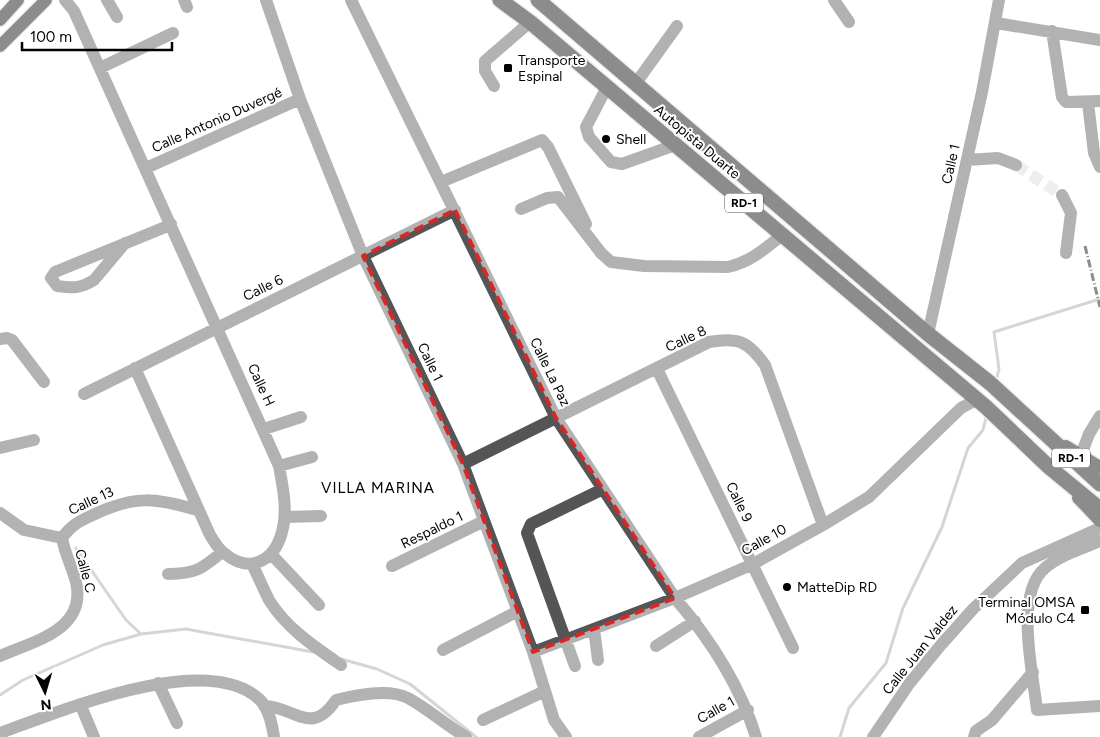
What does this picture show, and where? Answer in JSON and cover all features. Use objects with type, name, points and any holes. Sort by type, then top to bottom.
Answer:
[{"type":"highway","name":"Autopista Duarte","points":[[500,0],[530,22],[981,403]]},
{"type":"highway","name":"Autopista Duarte","points":[[538,0],[928,334],[990,383],[1043,432]]},
{"type":"highway","name":"RD-1","points":[[981,403],[1009,427],[1049,467],[1100,510]]},
{"type":"highway","name":"RD-1","points":[[1043,432],[1100,484]]},
{"type":"main road","points":[[0,20],[18,0]]},
{"type":"main road","points":[[0,46],[46,0]]},
{"type":"main road","points":[[1043,432],[1100,467]]},
{"type":"main road","points":[[1049,467],[1100,521]]},
{"type":"street","name":"Calle H","points":[[65,0],[74,11],[264,429],[279,466],[284,490],[285,517],[277,548],[271,554]]},
{"type":"street","points":[[107,0],[117,17]]},
{"type":"street","name":"Calle 1","points":[[266,0],[300,99],[362,256],[462,464],[533,652],[554,720],[566,737]]},
{"type":"street","name":"Calle La Paz","points":[[351,0],[556,418],[675,598],[695,621],[726,668],[748,710],[756,737]]},
{"type":"street","points":[[834,0],[849,22]]},
{"type":"street","name":"Calle 1","points":[[928,334],[967,160],[996,23],[999,0]]},
{"type":"street","points":[[494,86],[485,71],[485,61],[530,22]]},
{"type":"street","points":[[996,23],[1100,40]]},
{"type":"street","points":[[636,83],[677,26]]},
{"type":"street","points":[[1052,32],[1062,97],[1066,102],[1094,102],[1094,153],[1100,167]]},
{"type":"street","points":[[100,68],[173,33]]},
{"type":"street","points":[[607,87],[586,127],[589,137],[611,162],[622,164],[675,145]]},
{"type":"street","name":"Calle Antonio Duvergé","points":[[146,168],[300,99]]},
{"type":"street","points":[[441,182],[542,140],[548,147],[601,253]]},
{"type":"street","points":[[967,160],[998,158],[1016,165]]},
{"type":"street","points":[[1062,195],[1071,213],[1066,253]]},
{"type":"street","points":[[521,209],[547,198],[558,197],[601,253],[611,262],[629,264],[728,267],[752,259],[782,235]]},
{"type":"street","name":"Calle 6","points":[[84,394],[455,210]]},
{"type":"street","points":[[125,243],[94,280],[87,285],[75,289],[56,286],[51,278],[55,272],[125,243],[171,224]]},
{"type":"street","points":[[0,339],[7,338],[12,340],[44,382]]},
{"type":"street","name":"Calle 8","points":[[462,464],[709,342],[726,339],[744,342],[754,350],[765,365],[823,525]]},
{"type":"street","points":[[135,368],[197,510],[210,535],[222,552],[237,562],[252,564],[267,559],[271,554],[319,605]]},
{"type":"street","name":"Calle 9","points":[[657,369],[793,648]]},
{"type":"street","name":"Calle 10","points":[[533,652],[675,598],[753,564],[869,497],[961,408],[981,403]]},
{"type":"street","points":[[264,429],[301,416]]},
{"type":"street","points":[[1081,456],[1089,434],[1100,416]]},
{"type":"street","points":[[0,448],[34,440]]},
{"type":"street","points":[[279,466],[312,457]]},
{"type":"street","points":[[575,666],[527,532],[531,524],[603,489]]},
{"type":"street","name":"Calle 13","points":[[62,538],[71,526],[125,501],[147,500],[173,503],[197,510]]},
{"type":"street","points":[[0,513],[24,530],[62,538]]},
{"type":"street","points":[[285,517],[321,516]]},
{"type":"street","name":"Respaldo 1","points":[[392,566],[484,521]]},
{"type":"street","name":"Calle Juan Valdez","points":[[873,737],[909,684],[940,646],[973,609],[1022,563],[1100,528]]},
{"type":"street","name":"Calle C","points":[[0,656],[64,626],[73,617],[78,602],[76,582],[62,538]]},
{"type":"street","points":[[1100,541],[1056,560],[1044,568],[1031,587],[1027,613],[1036,710],[1100,706]]},
{"type":"street","points":[[168,574],[188,574],[200,570],[222,552]]},
{"type":"street","points":[[252,564],[270,601],[285,619],[311,644],[341,665]]},
{"type":"street","points":[[443,650],[518,611]]},
{"type":"street","points":[[656,646],[695,621]]},
{"type":"street","points":[[594,629],[598,660]]},
{"type":"street","points":[[974,737],[976,731],[992,720],[1033,672]]},
{"type":"street","points":[[4,735],[80,706],[158,683],[181,680],[216,682],[252,694],[264,706],[274,737]]},
{"type":"street","points":[[158,683],[177,723]]},
{"type":"street","points":[[483,720],[545,691]]},
{"type":"street","points":[[264,706],[278,706],[305,720],[310,720],[316,719],[329,710],[336,700],[358,694],[380,693],[406,697],[466,737]]},
{"type":"street","points":[[80,706],[94,737]]},
{"type":"street","name":"Calle 1","points":[[699,737],[748,710]]},
{"type":"highlighted area","points":[[455,210],[556,418],[675,598],[533,652],[463,464],[363,256]]},
{"type":"waterway","points":[[996,381],[999,369],[994,332],[1100,299]]},
{"type":"waterway","points":[[840,737],[849,708],[886,663],[903,608],[942,527],[968,448],[983,430],[987,414]]},
{"type":"waterway","points":[[76,548],[126,620],[141,634]]},
{"type":"waterway","points":[[0,695],[23,680],[103,645],[141,634],[186,629],[313,652]]},
{"type":"waterway","points":[[341,659],[377,669],[410,684],[476,737]]},
{"type":"tunnel","points":[[1016,165],[1062,195]]},
{"type":"railway","points":[[1085,246],[1100,307]]},
{"type":"place","name":"Transporte Espinal","points":[[508,68]]},
{"type":"place","name":"Shell","points":[[606,139]]},
{"type":"place","name":"MatteDip RD","points":[[787,587]]},
{"type":"place","name":"Terminal OMSA Módulo C4","points":[[1085,610]]},
{"type":"district","name":"VILLA MARINA","points":[[378,488]]}]
